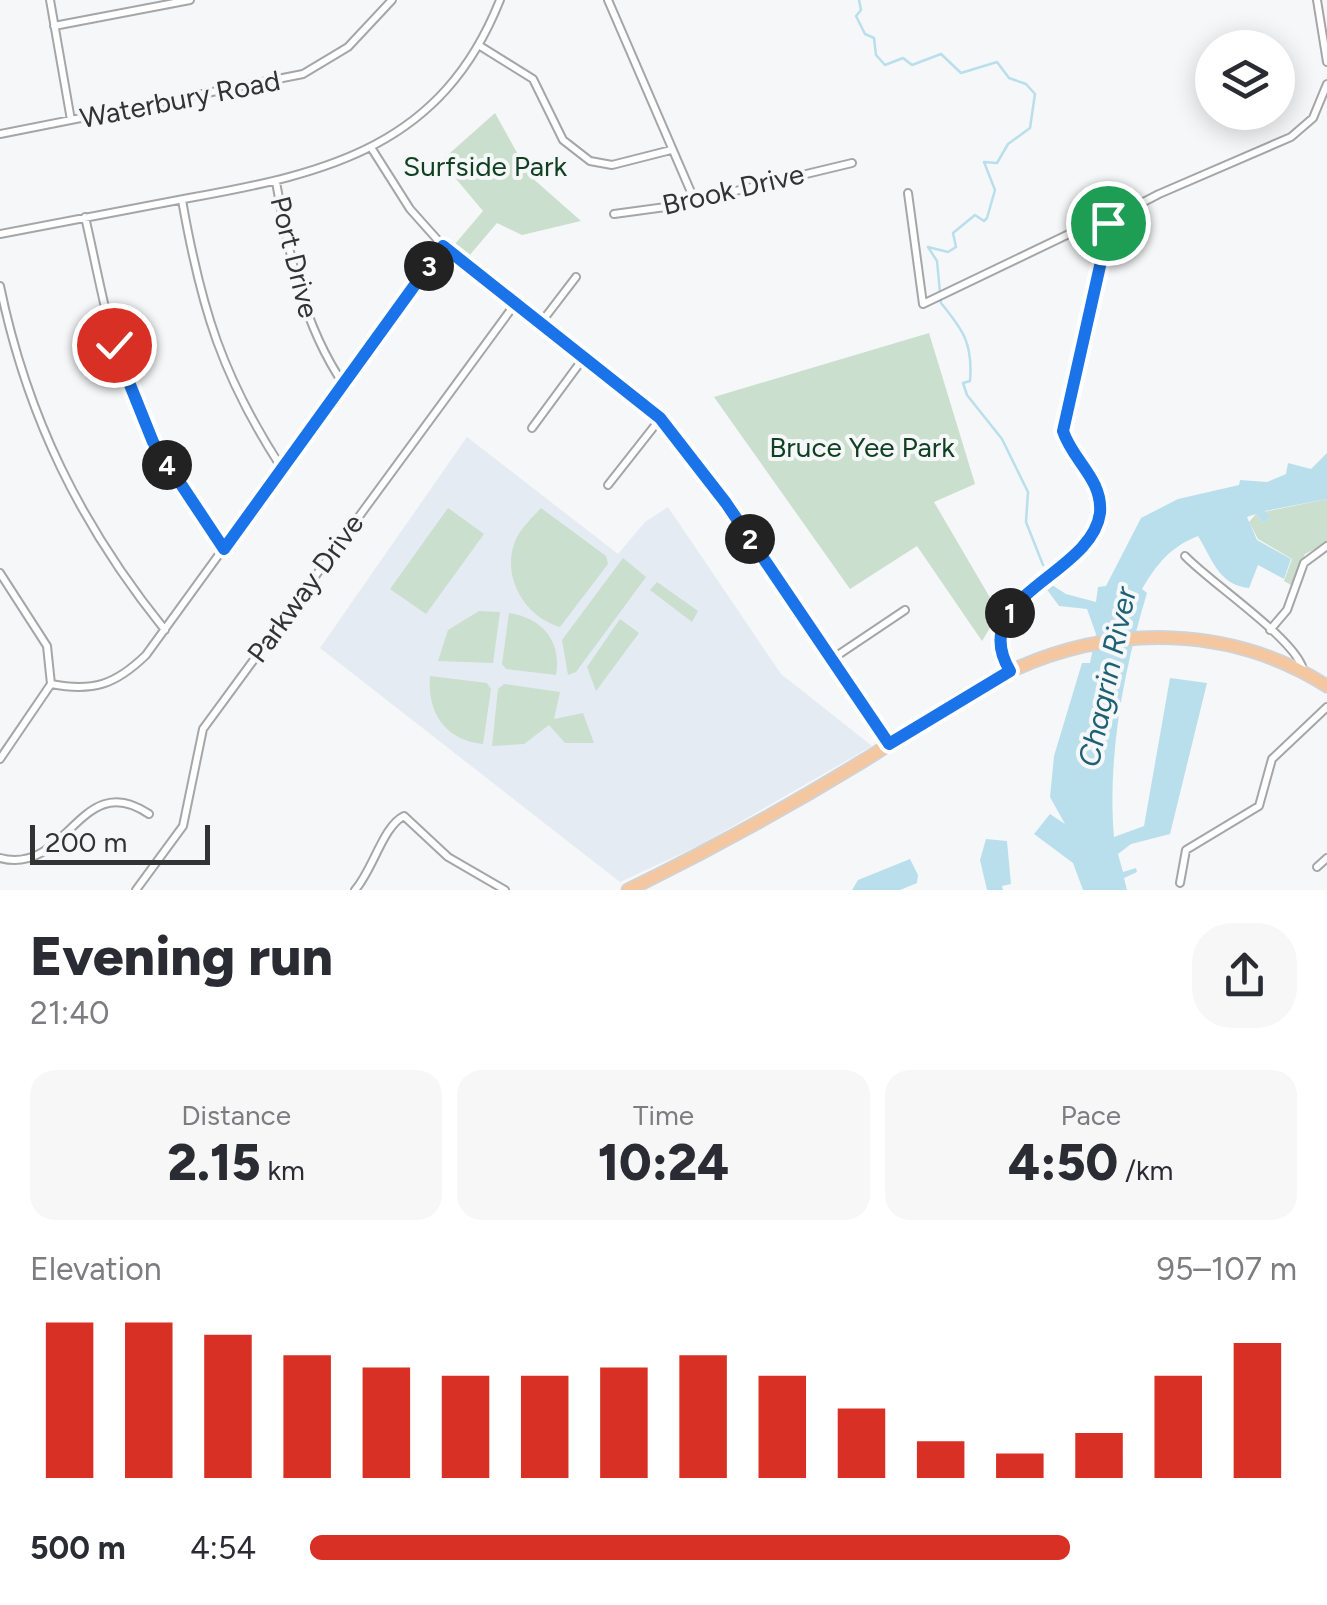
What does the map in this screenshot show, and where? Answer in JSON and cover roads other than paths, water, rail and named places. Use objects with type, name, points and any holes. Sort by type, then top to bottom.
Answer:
[{"type":"main road","points":[[628,890],[738,834],[1010,671],[1069,648],[1128,637],[1166,636],[1215,642],[1303,671],[1327,686]]},
{"type":"street","points":[[50,0],[71,120]]},
{"type":"street","points":[[54,26],[190,0]]},
{"type":"street","name":"Waterbury Road","points":[[0,134],[303,74],[348,48],[392,0]]},
{"type":"street","points":[[0,234],[276,182],[332,167],[372,149],[440,97],[480,46],[500,0]]},
{"type":"street","points":[[608,0],[694,199]]},
{"type":"street","points":[[1318,0],[1327,62]]},
{"type":"street","points":[[480,46],[532,78],[563,140],[590,161],[612,164],[671,150]]},
{"type":"street","points":[[1010,671],[1002,658],[1002,641],[1014,605],[1087,545],[1096,529],[1098,491],[1069,451],[1064,413],[1084,353],[1104,248],[1114,224],[1130,209],[1159,194],[1291,137],[1324,104],[1327,84]]},
{"type":"street","points":[[372,149],[410,209],[443,246],[586,356],[660,418],[692,454],[889,744]]},
{"type":"street","name":"Brook Drive","points":[[614,214],[852,163]]},
{"type":"street","name":"Port Drive","points":[[276,182],[298,289],[326,359],[344,384]]},
{"type":"street","points":[[908,193],[923,304],[1096,220],[1114,224]]},
{"type":"street","points":[[182,200],[198,288],[216,346],[234,388],[283,470]]},
{"type":"street","points":[[85,218],[114,345],[132,398],[178,483],[224,549]]},
{"type":"street","points":[[51,684],[88,690],[110,684],[146,655],[443,246]]},
{"type":"street","points":[[540,324],[576,277]]},
{"type":"street","points":[[0,286],[26,392],[70,492],[110,561],[166,630]]},
{"type":"street","name":"Parkway Drive","points":[[136,890],[183,826],[202,729],[514,304]]},
{"type":"street","points":[[532,428],[586,356]]},
{"type":"street","points":[[608,485],[660,418]]},
{"type":"street","points":[[1270,630],[1287,610],[1310,554],[1327,546]]},
{"type":"street","points":[[1185,556],[1270,630],[1300,660],[1303,671]]},
{"type":"street","points":[[0,573],[47,646],[51,684],[0,760]]},
{"type":"street","points":[[832,659],[905,610]]},
{"type":"street","points":[[1180,883],[1186,850],[1259,806],[1272,759],[1327,707]]},
{"type":"street","points":[[0,858],[20,862],[38,858],[54,848],[88,811],[106,804],[122,803],[150,814]]},
{"type":"street","points":[[355,890],[378,859],[382,841],[398,817],[404,816],[448,858],[502,889]]},
{"type":"street","points":[[1317,867],[1327,858]]},
{"type":"water","name":"Chagrin River","points":[[1327,453],[1327,499],[1265,511],[1270,518],[1263,523],[1256,514],[1247,517],[1257,540],[1291,559],[1284,579],[1258,565],[1249,588],[1230,582],[1217,569],[1198,536],[1165,557],[1142,589],[1147,593],[1131,652],[1115,745],[1114,837],[1144,826],[1170,678],[1207,683],[1170,834],[1131,844],[1118,854],[1123,872],[1136,868],[1137,872],[1124,878],[1127,890],[1083,890],[1073,863],[1034,834],[1050,814],[1065,824],[1050,797],[1054,756],[1082,663],[1090,663],[1096,634],[1087,609],[1059,606],[1045,587],[1052,585],[1066,594],[1096,602],[1098,587],[1106,586],[1141,518],[1178,499],[1239,485],[1240,480],[1267,482],[1286,474],[1288,463],[1311,469]]},
{"type":"water","points":[[986,839],[1007,841],[1011,884],[1002,886],[1003,890],[987,890],[980,860]]},
{"type":"water","points":[[910,859],[918,875],[917,883],[900,890],[852,890],[858,880]]},
{"type":"waterway","points":[[859,0],[861,10],[856,16],[865,34],[874,38],[876,55],[885,65],[903,58],[912,65],[941,54],[961,73],[997,62],[1009,78],[1026,84],[1035,94],[1030,128],[1008,144],[997,163],[984,162],[995,190],[987,218],[984,221],[975,215],[953,233],[956,247],[948,252],[928,247],[937,261],[941,303],[968,347],[970,381],[963,383],[967,395],[1002,439],[1028,492],[1026,522],[1043,565]]},
{"type":"park label","name":"Surfside Park","points":[[485,166]]},
{"type":"park label","name":"Bruce Yee Park","points":[[862,447]]}]
